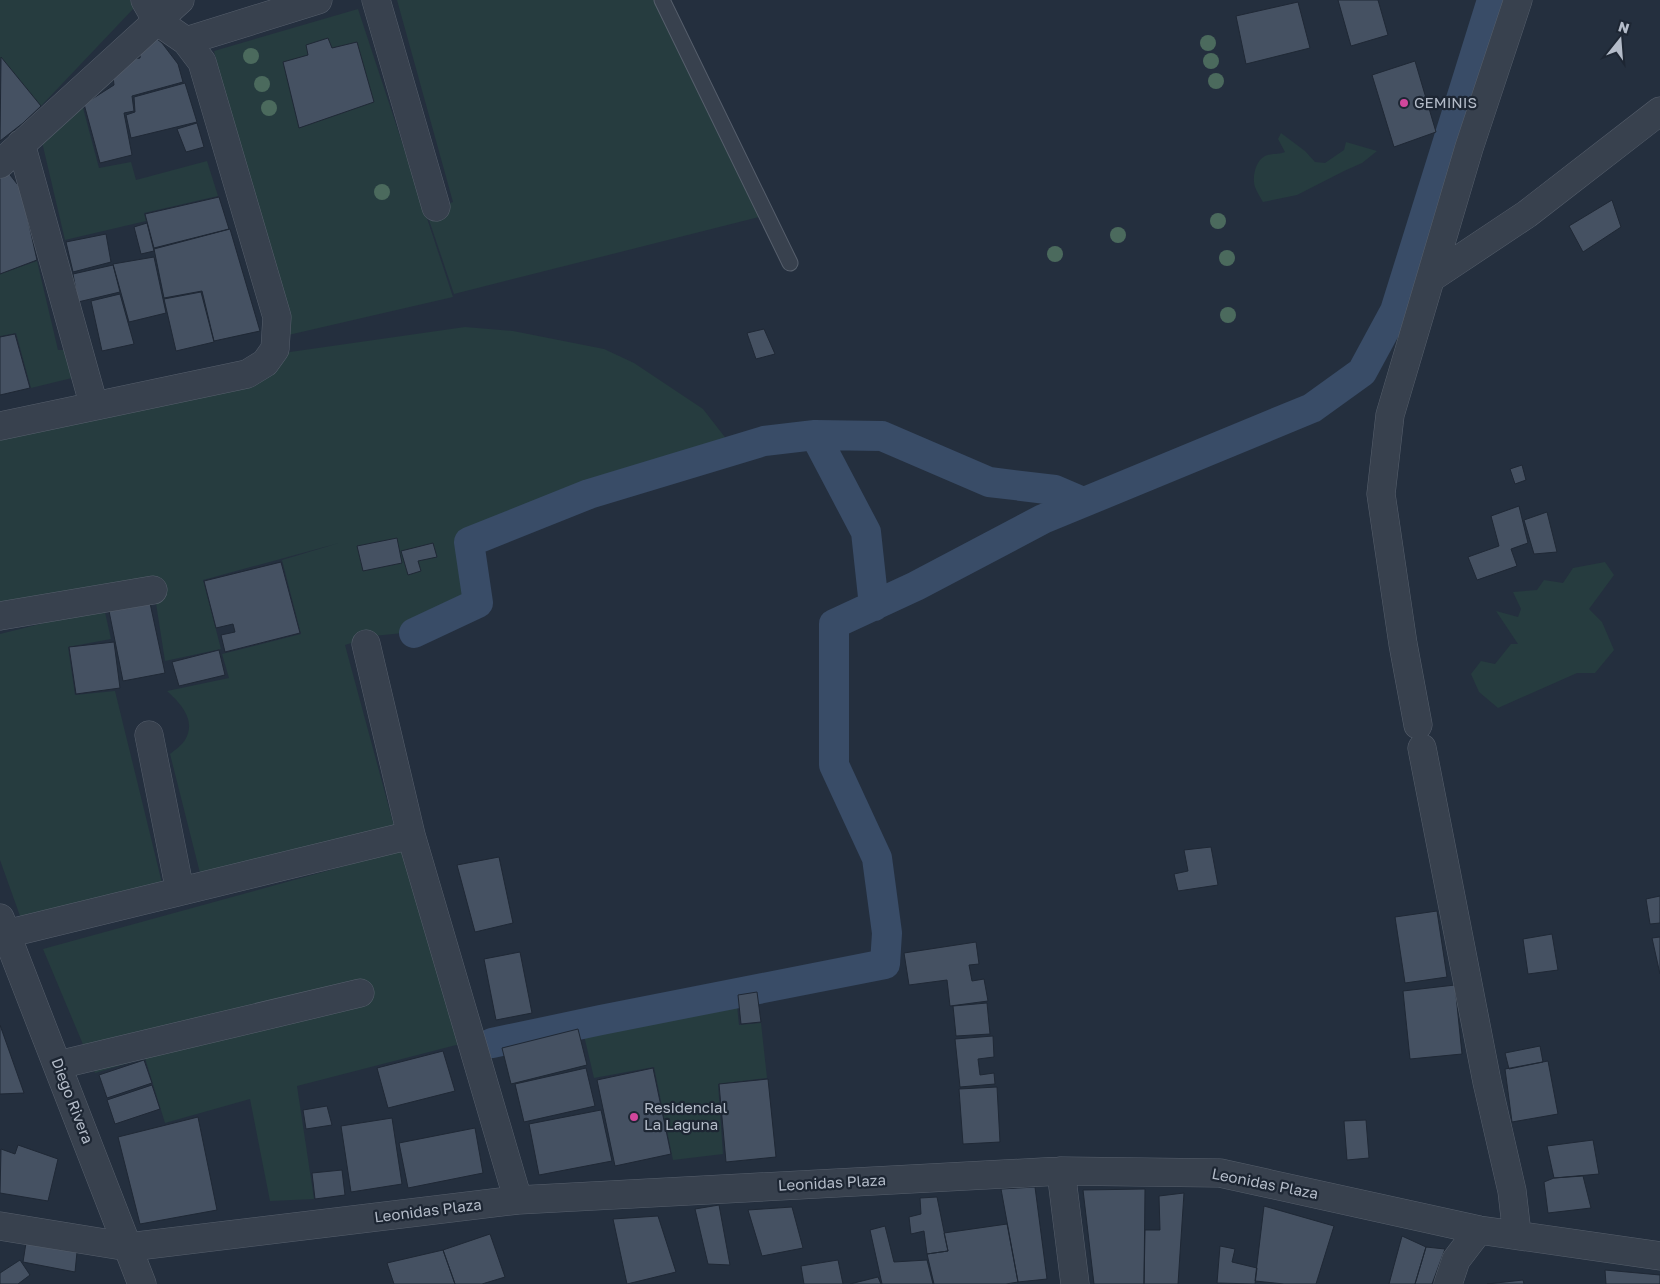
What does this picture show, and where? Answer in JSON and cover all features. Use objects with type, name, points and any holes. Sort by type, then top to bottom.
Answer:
[{"type":"street","points":[[0,164],[22,144],[151,10],[180,0]]},
{"type":"street","points":[[186,41],[318,0]]},
{"type":"street","points":[[376,0],[436,206]]},
{"type":"street","points":[[1517,1234],[1512,1191],[1487,1082],[1403,644],[1381,494],[1390,415],[1469,148],[1518,0]]},
{"type":"street","points":[[0,426],[247,374],[265,363],[275,349],[277,317],[202,62],[186,41],[151,10]]},
{"type":"street","points":[[1431,278],[1526,214],[1660,111]]},
{"type":"street","points":[[22,144],[94,406]]},
{"type":"street","points":[[0,616],[153,590]]},
{"type":"street","points":[[366,644],[411,835],[518,1200]]},
{"type":"street","points":[[149,735],[180,891]]},
{"type":"street","points":[[3,926],[180,891],[411,835]]},
{"type":"street","name":"Diego Rivera","points":[[3,926],[142,1284]]},
{"type":"street","points":[[58,1065],[360,993]]},
{"type":"street","points":[[1062,1171],[1075,1284]]},
{"type":"street","name":"Leonidas Plaza","points":[[12,1228],[129,1248],[518,1200],[1062,1171],[1220,1173],[1479,1230],[1660,1256]]},
{"type":"street","points":[[0,1245],[12,1228]]},
{"type":"street","points":[[1448,1284],[1456,1260],[1479,1230]]},
{"type":"lane","points":[[662,0],[790,263]]},
{"type":"green space","points":[[0,0],[130,0],[134,8],[41,106],[0,59]]},
{"type":"green space","points":[[397,0],[657,0],[763,216],[454,294],[426,211],[453,202]]},
{"type":"green space","points":[[358,9],[453,297],[284,336],[214,51]],"holes":[[[328,38],[332,48],[357,42],[373,102],[299,128],[283,62],[308,55],[307,45]]]},
{"type":"green space","points":[[82,104],[99,168],[131,162],[136,180],[207,161],[218,196],[144,213],[146,221],[65,240],[42,142]]},
{"type":"green space","points":[[1281,133],[1305,151],[1315,162],[1325,163],[1344,150],[1346,142],[1377,151],[1362,163],[1297,195],[1263,202],[1255,187],[1255,170],[1265,156],[1285,152],[1278,139]]},
{"type":"green space","points":[[37,261],[58,350],[66,350],[72,378],[31,388],[16,333],[0,336],[0,274]]},
{"type":"green space","points":[[465,327],[513,331],[604,349],[634,363],[703,409],[731,445],[730,449],[589,491],[467,541],[477,603],[413,632],[373,636],[345,645],[395,830],[200,873],[170,754],[185,740],[189,726],[188,719],[182,707],[167,691],[229,678],[222,654],[301,634],[282,560],[339,543],[203,580],[221,649],[165,661],[153,584],[0,606],[0,430],[276,354]]},
{"type":"green space","points":[[1605,562],[1614,575],[1589,609],[1602,622],[1614,650],[1595,673],[1577,673],[1498,708],[1479,692],[1471,674],[1481,661],[1495,664],[1511,644],[1518,644],[1496,611],[1518,617],[1521,609],[1513,592],[1537,590],[1544,580],[1563,583],[1573,568]]},
{"type":"green space","points":[[104,608],[111,639],[68,647],[75,695],[115,691],[162,883],[20,916],[0,860],[0,634]]},
{"type":"green space","points":[[410,848],[464,1043],[297,1086],[314,1199],[270,1201],[250,1099],[165,1123],[145,1058],[95,1073],[43,949]]},
{"type":"green space","points":[[736,995],[739,1025],[761,1023],[767,1078],[718,1084],[723,1154],[673,1160],[654,1067],[594,1078],[582,1027]]},
{"type":"building","points":[[1338,0],[1378,0],[1388,35],[1351,46]]},
{"type":"building","points":[[1298,2],[1310,48],[1246,64],[1236,16]]},
{"type":"building","points":[[328,38],[332,48],[357,42],[374,102],[299,128],[283,62],[308,55],[306,45]]},
{"type":"building","points":[[157,39],[178,64],[183,82],[132,96],[134,111],[124,113],[132,155],[100,163],[84,104],[114,85],[113,76],[127,60],[140,58],[141,46]]},
{"type":"building","points":[[1,57],[41,106],[0,141]]},
{"type":"building","name":"GEMINIS","points":[[1415,61],[1436,132],[1394,147],[1372,75]]},
{"type":"building","points":[[185,83],[197,122],[131,138],[126,115],[135,112],[134,97]]},
{"type":"building","points":[[197,123],[204,147],[186,152],[177,129]]},
{"type":"building","points":[[7,171],[21,189],[37,260],[0,274],[0,178]]},
{"type":"building","points":[[219,197],[229,229],[154,248],[145,214]]},
{"type":"building","points":[[1612,200],[1621,227],[1583,252],[1569,226]]},
{"type":"building","points":[[147,223],[154,251],[141,254],[134,227]]},
{"type":"building","points":[[230,229],[260,331],[214,341],[202,291],[164,298],[154,249]]},
{"type":"building","points":[[106,234],[111,262],[73,272],[66,242]]},
{"type":"building","points":[[154,257],[166,313],[129,322],[113,264]]},
{"type":"building","points":[[113,265],[120,292],[78,302],[73,274]]},
{"type":"building","points":[[201,292],[214,342],[176,351],[164,299]]},
{"type":"building","points":[[120,294],[134,344],[102,351],[91,301]]},
{"type":"building","points":[[764,329],[775,354],[756,359],[747,333]]},
{"type":"building","points":[[15,334],[30,388],[0,395],[0,337]]},
{"type":"building","points":[[1522,465],[1526,480],[1515,484],[1510,469]]},
{"type":"building","points":[[1519,506],[1528,543],[1511,549],[1517,566],[1477,580],[1468,557],[1499,546],[1491,516]]},
{"type":"building","points":[[1547,512],[1557,552],[1534,554],[1524,520]]},
{"type":"building","points":[[397,538],[402,563],[363,571],[357,546]]},
{"type":"building","points":[[433,543],[437,557],[418,561],[421,571],[408,575],[401,551]]},
{"type":"building","points":[[281,562],[300,633],[225,652],[221,635],[235,632],[233,624],[216,628],[204,581]]},
{"type":"building","points":[[150,603],[165,673],[123,681],[109,611]]},
{"type":"building","points":[[114,642],[120,688],[76,694],[69,647]]},
{"type":"building","points":[[219,650],[225,675],[179,686],[172,662]]},
{"type":"building","points":[[1211,847],[1218,885],[1178,891],[1174,874],[1188,871],[1184,850]]},
{"type":"building","points":[[499,857],[513,923],[475,932],[457,865]]},
{"type":"building","points":[[1660,896],[1660,923],[1650,924],[1646,899]]},
{"type":"building","points":[[1437,911],[1447,977],[1405,983],[1395,917]]},
{"type":"building","points":[[1552,934],[1558,970],[1528,974],[1523,939]]},
{"type":"building","points":[[1660,937],[1660,974],[1652,938]]},
{"type":"building","points":[[976,942],[979,964],[969,965],[972,981],[984,979],[988,1001],[950,1006],[947,980],[909,985],[904,953]]},
{"type":"building","points":[[520,952],[532,1013],[496,1020],[484,959]]},
{"type":"building","points":[[1455,985],[1462,1054],[1410,1059],[1403,991]]},
{"type":"building","points":[[757,992],[761,1022],[741,1024],[738,995]]},
{"type":"building","points":[[987,1003],[990,1034],[956,1036],[953,1006]]},
{"type":"building","points":[[0,1025],[24,1093],[0,1094]]},
{"type":"building","points":[[578,1029],[587,1065],[511,1084],[502,1048]]},
{"type":"building","points":[[993,1036],[994,1057],[978,1059],[980,1075],[994,1073],[995,1084],[960,1087],[955,1039]]},
{"type":"building","points":[[1540,1046],[1543,1062],[1509,1069],[1505,1053]]},
{"type":"building","points":[[443,1051],[455,1091],[388,1108],[377,1068]]},
{"type":"building","points":[[144,1060],[152,1083],[107,1098],[99,1075]]},
{"type":"building","points":[[1548,1061],[1558,1114],[1512,1122],[1505,1069]]},
{"type":"building","points":[[586,1068],[595,1106],[524,1122],[515,1084]]},
{"type":"building","name":"Residencial La Laguna","points":[[653,1068],[671,1154],[615,1166],[597,1080]]},
{"type":"building","points":[[768,1079],[776,1157],[726,1162],[719,1084]]},
{"type":"building","points":[[152,1085],[160,1109],[115,1124],[107,1100]]},
{"type":"building","points":[[997,1087],[1000,1142],[963,1144],[959,1089]]},
{"type":"building","points":[[327,1106],[332,1125],[306,1129],[303,1110]]},
{"type":"building","points":[[601,1110],[612,1161],[539,1175],[529,1124]]},
{"type":"building","points":[[198,1117],[217,1210],[140,1224],[118,1137]]},
{"type":"building","points":[[392,1118],[402,1184],[351,1192],[341,1126]]},
{"type":"building","points":[[1366,1120],[1369,1158],[1347,1160],[1344,1121]]},
{"type":"building","points":[[475,1128],[483,1173],[408,1188],[399,1143]]},
{"type":"building","points":[[1593,1140],[1599,1174],[1554,1178],[1547,1146]]},
{"type":"building","points":[[18,1145],[58,1159],[48,1201],[0,1193],[1,1149],[15,1154]]},
{"type":"building","points":[[342,1170],[345,1195],[315,1199],[312,1173]]},
{"type":"building","points":[[1583,1176],[1591,1208],[1548,1213],[1544,1182],[1554,1178]]},
{"type":"building","points":[[1035,1187],[1047,1279],[1018,1282],[1001,1189]]},
{"type":"building","points":[[1145,1189],[1144,1284],[1094,1284],[1083,1190]]},
{"type":"building","points":[[1184,1193],[1178,1284],[1144,1284],[1145,1230],[1160,1230],[1159,1196]]},
{"type":"building","points":[[937,1197],[948,1251],[927,1254],[924,1231],[911,1234],[909,1217],[921,1214],[920,1198]]},
{"type":"building","points":[[719,1205],[730,1265],[708,1264],[695,1209]]},
{"type":"building","points":[[1264,1206],[1334,1226],[1316,1284],[1284,1284],[1255,1281]]},
{"type":"building","points":[[792,1207],[803,1248],[762,1256],[748,1210]]},
{"type":"building","points":[[658,1216],[676,1272],[627,1284],[613,1219]]},
{"type":"building","points":[[1007,1224],[1018,1282],[1006,1284],[934,1284],[927,1254],[948,1251],[944,1233]]},
{"type":"building","points":[[885,1226],[894,1262],[927,1260],[933,1284],[882,1284],[870,1230]]},
{"type":"building","points":[[490,1234],[505,1277],[482,1284],[455,1284],[443,1250]]},
{"type":"building","points":[[1402,1236],[1426,1247],[1415,1284],[1389,1284]]},
{"type":"building","points":[[26,1243],[77,1252],[75,1272],[23,1262]]},
{"type":"building","points":[[1220,1246],[1235,1249],[1232,1262],[1257,1268],[1255,1284],[1217,1283]]},
{"type":"building","points":[[1426,1247],[1445,1249],[1432,1284],[1415,1284]]},
{"type":"building","points":[[443,1250],[455,1284],[394,1284],[387,1263]]},
{"type":"building","points":[[20,1260],[30,1275],[18,1284],[0,1284],[0,1273]]},
{"type":"building","points":[[838,1260],[843,1284],[804,1284],[801,1266]]},
{"type":"building","points":[[1605,1270],[1660,1275],[1660,1284],[1606,1284]]},
{"type":"building","points":[[878,1277],[881,1284],[850,1284]]},
{"type":"building","points":[[1523,1280],[1524,1284],[1487,1284]]},
{"type":"waterway","points":[[492,1043],[885,964],[887,933],[877,858],[834,765],[834,624],[916,586],[1043,519],[1312,408],[1362,372],[1395,311],[1492,0]]},
{"type":"waterway","points":[[815,435],[882,436],[989,482],[1055,490],[1083,502]]},
{"type":"waterway","points":[[414,633],[478,603],[469,542],[589,494],[764,441],[815,435],[866,532],[874,606]]},
{"type":"place","name":"GEMINIS","points":[[1404,103]]},
{"type":"place","name":"Residencial La Laguna","points":[[634,1117]]}]
